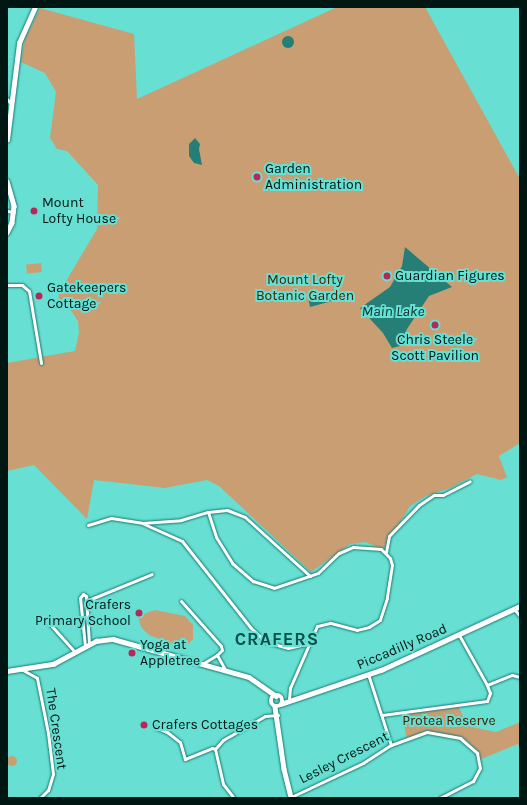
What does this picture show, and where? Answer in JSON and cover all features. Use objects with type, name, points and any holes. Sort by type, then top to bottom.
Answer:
[{"type":"main road","points":[[7,140],[13,106],[19,43],[35,7]]},
{"type":"main road","points":[[7,181],[14,200],[14,212],[7,233]]},
{"type":"main road","name":"Piccadilly Road","points":[[275,707],[289,700],[368,674],[459,635],[520,606]]},
{"type":"main road","points":[[7,670],[53,664],[87,645],[104,639],[117,639],[249,677],[269,690],[276,697],[281,705],[278,715]]},
{"type":"main road","points":[[276,697],[289,700]]},
{"type":"main road","points":[[276,697],[271,702],[278,715],[284,769],[291,798]]},
{"type":"street","points":[[7,99],[13,106]]},
{"type":"street","points":[[7,211],[14,212]]},
{"type":"street","points":[[7,285],[22,284],[29,291],[41,363]]},
{"type":"street","points":[[289,700],[290,688],[317,626],[323,624],[358,630],[369,627],[380,620],[385,610],[392,565],[386,552],[389,536],[419,505],[434,495],[443,495],[470,481]]},
{"type":"street","points":[[88,525],[111,518],[142,523],[181,520],[208,512],[227,510],[245,517],[310,576]]},
{"type":"street","points":[[208,512],[216,537],[232,563],[253,581],[274,588],[318,573],[339,553],[353,547],[368,546],[386,552]]},
{"type":"street","points":[[142,523],[182,541],[251,628],[266,642],[288,648],[309,643]]},
{"type":"street","points":[[86,601],[152,574]]},
{"type":"street","points":[[83,594],[86,596],[87,645],[80,598],[83,594]]},
{"type":"street","points":[[181,601],[221,646],[222,650],[217,655],[202,664]]},
{"type":"street","points":[[514,609],[520,616]]},
{"type":"street","points":[[48,622],[75,652]]},
{"type":"street","points":[[382,715],[487,701],[490,693],[487,685],[459,635]]},
{"type":"street","points":[[217,655],[226,671]]},
{"type":"street","name":"The Crescent","points":[[21,669],[37,678],[48,733],[53,774],[48,790],[40,798]]},
{"type":"street","points":[[368,674],[391,745]]},
{"type":"street","points":[[487,685],[512,675],[520,677]]},
{"type":"street","points":[[155,727],[167,732],[180,742],[185,758],[212,748],[215,749],[224,740],[265,716],[278,715]]},
{"type":"street","name":"Lesley Crescent","points":[[291,798],[363,763],[391,745],[427,732],[460,738],[477,753],[480,768],[473,781],[440,798]]},
{"type":"street","points":[[215,749],[223,784],[234,798]]},
{"type":"green space","name":"Mount Lofty Botanic Garden","points":[[337,7],[425,7],[520,179],[520,443],[499,456],[507,477],[501,480],[477,474],[450,488],[426,496],[410,506],[383,549],[365,542],[350,544],[311,572],[219,486],[207,480],[165,488],[94,480],[87,519],[34,465],[7,471],[7,363],[75,351],[79,332],[78,321],[70,309],[58,309],[59,293],[97,229],[98,185],[67,151],[57,149],[50,138],[56,92],[45,73],[21,62],[25,39],[40,8],[134,34],[137,99]]},
{"type":"green space","points":[[41,263],[42,272],[27,274],[26,265]]},
{"type":"green space","points":[[155,610],[185,616],[193,625],[193,639],[187,645],[178,646],[149,635],[141,627],[138,616]]},
{"type":"green space","name":"Protea Reserve","points":[[458,705],[467,726],[496,732],[520,722],[520,747],[518,744],[479,760],[477,753],[460,738],[427,732],[407,739],[401,712]]},
{"type":"green space","points":[[10,756],[14,756],[16,757],[16,765],[10,766],[7,763],[7,759]]},
{"type":"water","points":[[286,36],[290,36],[294,42],[290,48],[286,48],[282,44],[282,40]]},
{"type":"water","points":[[195,138],[200,144],[199,149],[202,165],[194,163],[189,156],[189,144]]},
{"type":"water","name":"Main Lake","points":[[405,247],[452,287],[429,296],[407,329],[400,346],[392,348],[383,333],[360,308],[390,287],[402,266]]},
{"type":"water","points":[[321,293],[332,294],[332,301],[310,307],[308,296]]},
{"type":"place","name":"Garden Administration","points":[[257,177]]},
{"type":"place","name":"Mount Lofty House","points":[[34,211]]},
{"type":"place","name":"Guardian Figures","points":[[387,276]]},
{"type":"place","name":"Gatekeepers Cottage","points":[[39,296]]},
{"type":"place","name":"Chris Steele Scott Pavilion","points":[[435,325]]},
{"type":"place","name":"Crafers Primary School","points":[[139,613]]},
{"type":"place","name":"Yoga at Appletree","points":[[132,653]]},
{"type":"place","name":"Crafers Cottages","points":[[144,725]]},
{"type":"district","name":"CRAFERS","points":[[277,639]]}]
